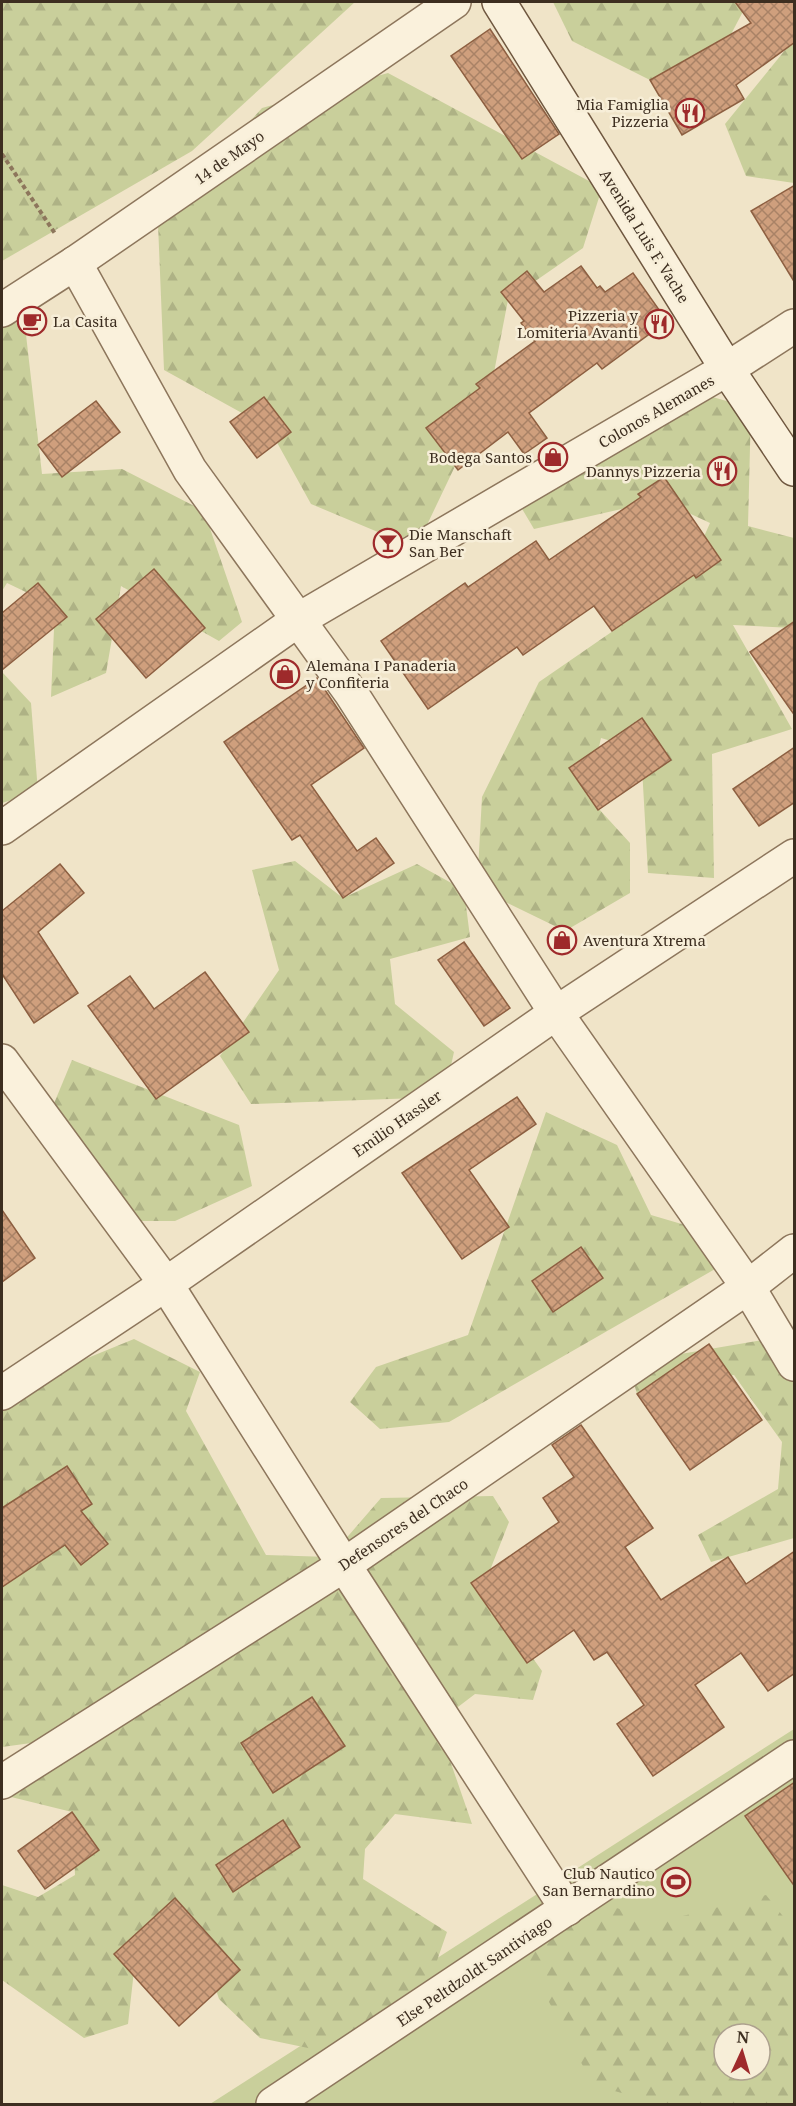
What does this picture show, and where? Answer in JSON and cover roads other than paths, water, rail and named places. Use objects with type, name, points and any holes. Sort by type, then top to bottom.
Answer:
[{"type":"street","name":"14 de Mayo","points":[[2,310],[75,263],[454,2]]},
{"type":"street","name":"Avenida Luis F. Vache","points":[[499,2],[727,369],[795,469]]},
{"type":"street","points":[[75,263],[190,470],[351,693],[556,1013],[748,1287],[795,1364]]},
{"type":"street","name":"Colonos Alemanes","points":[[2,828],[298,620],[727,369],[795,326]]},
{"type":"street","name":"Emilio Hassler","points":[[2,1393],[166,1284],[556,1013],[795,856]]},
{"type":"street","points":[[2,1061],[166,1284],[344,1565],[567,1909]]},
{"type":"street","name":"Defensores del Chaco","points":[[2,1782],[344,1565],[748,1287],[795,1251]]},
{"type":"street","name":"Else Peltdzoldt Santiviago","points":[[273,2104],[795,1757]]},
{"type":"place","name":"Mia Famiglia Pizzeria","points":[[690,113]]},
{"type":"place","name":"La Casita","points":[[32,321]]},
{"type":"place","name":"Pizzeria y Lomiteria Avanti","points":[[659,324]]},
{"type":"place","name":"Bodega Santos","points":[[553,457]]},
{"type":"place","name":"Dannys Pizzeria","points":[[722,471]]},
{"type":"place","name":"Die Manschaft San Ber","points":[[388,543]]},
{"type":"place","name":"Alemana I Panaderia y Confiteria","points":[[285,674]]},
{"type":"place","name":"Aventura Xtrema","points":[[562,940]]},
{"type":"place","name":"Club Nautico San Bernardino","points":[[676,1882]]}]
